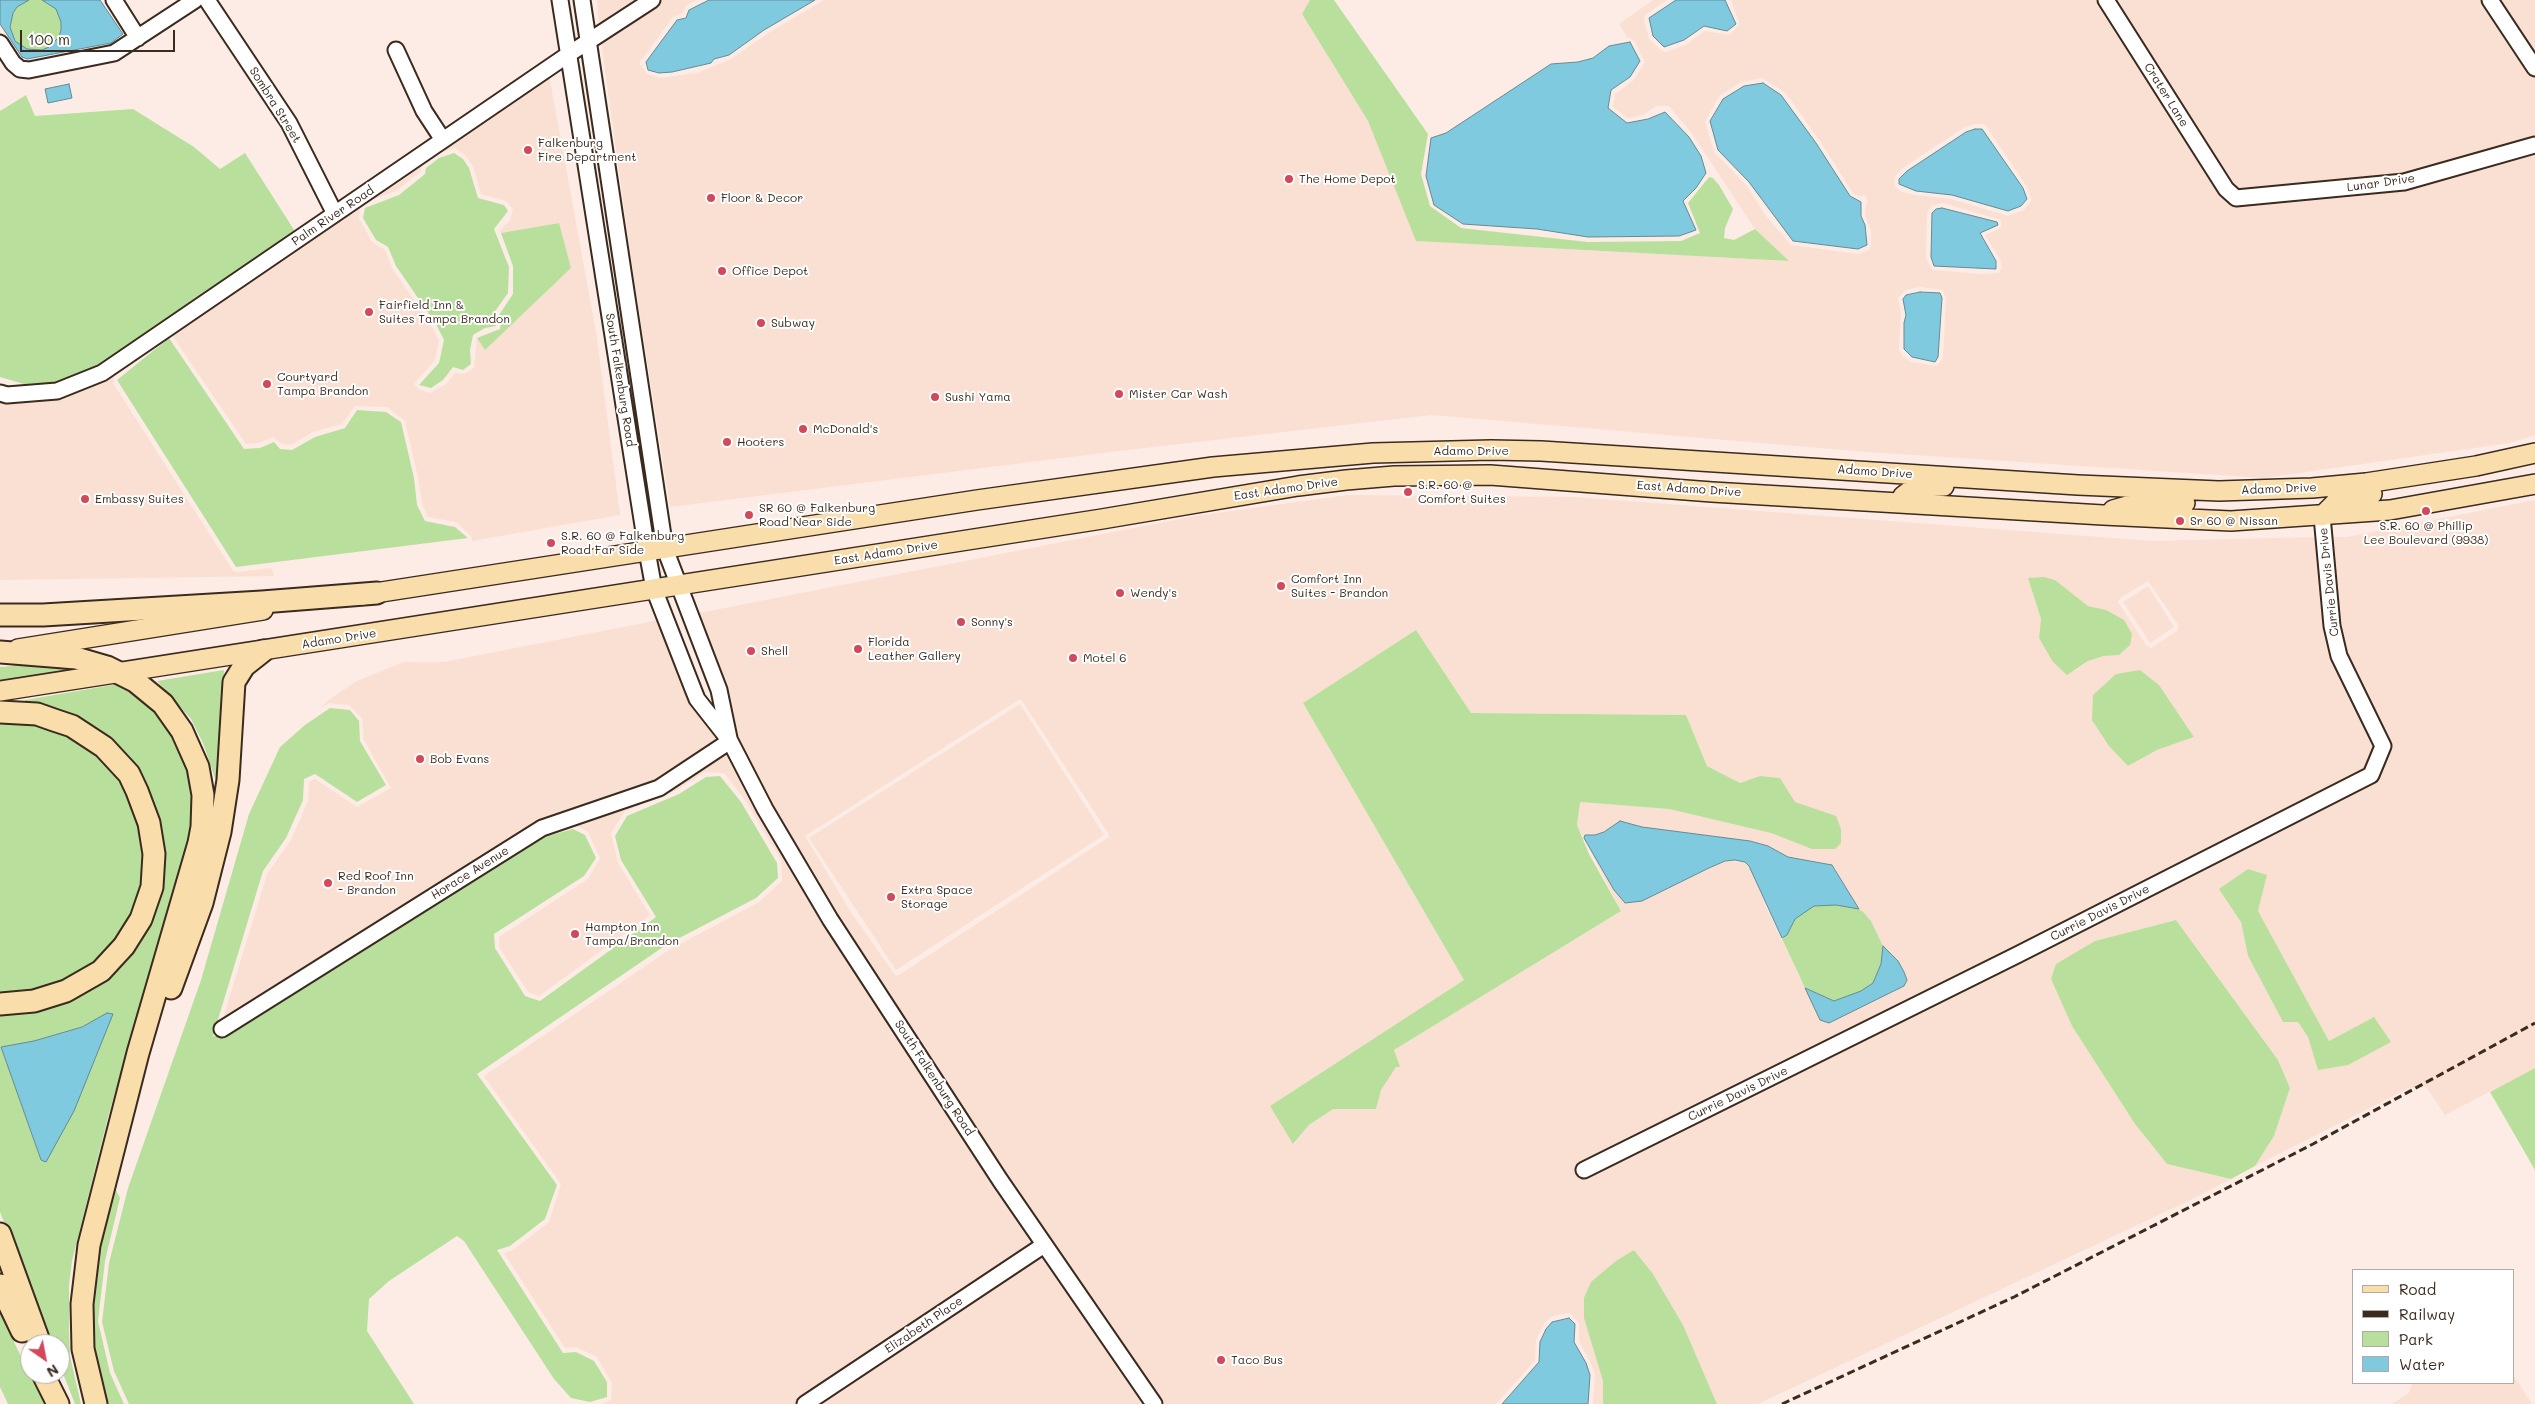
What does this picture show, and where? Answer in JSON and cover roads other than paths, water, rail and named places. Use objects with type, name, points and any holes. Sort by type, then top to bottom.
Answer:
[{"type":"highway","points":[[0,615],[43,615],[377,593]]},
{"type":"highway","points":[[0,621],[43,615]]},
{"type":"highway","points":[[120,1118],[186,950],[210,874],[220,832],[227,789],[234,682],[244,666],[263,650]]},
{"type":"highway","points":[[0,652],[76,658],[120,672],[145,688],[163,704],[182,731],[198,767],[203,794],[204,811],[195,859],[120,1118],[94,1222],[83,1284],[84,1349],[96,1404]]},
{"type":"highway","points":[[0,712],[37,714],[72,726],[104,747],[129,774],[137,791],[149,823],[154,854],[152,887],[141,919],[124,946],[101,971],[66,991],[34,1001],[0,1004]]},
{"type":"highway","points":[[0,1234],[36,1334]]},
{"type":"highway","points":[[0,1285],[24,1334]]},
{"type":"highway","points":[[48,1384],[58,1404]]},
{"type":"highway","points":[[56,1384],[63,1404]]},
{"type":"main road","name":"Adamo Drive","points":[[656,550],[968,501],[1213,467],[1373,453],[1491,450],[1674,459],[2172,490],[2312,488],[2421,476],[2533,454]]},
{"type":"main road","points":[[1327,482],[1337,470],[1350,465],[1471,458],[1491,450]]},
{"type":"main road","points":[[2322,516],[2334,504],[2345,499],[2487,476],[2520,465],[2533,454]]},
{"type":"main road","points":[[1490,475],[1493,467],[1508,462],[1655,468],[1665,465],[1674,459]]},
{"type":"main road","points":[[1825,498],[1843,483],[1880,481],[1890,473]]},
{"type":"main road","name":"East Adamo Drive","points":[[678,586],[1327,482],[1394,476],[1490,475],[1900,503]]},
{"type":"main road","points":[[1900,503],[1911,490],[1922,487],[1953,486],[1982,479]]},
{"type":"main road","points":[[1900,503],[2103,516],[2231,520],[2322,516],[2437,503],[2535,484]]},
{"type":"main road","points":[[2103,516],[2116,508],[2153,502],[2279,501],[2301,496],[2312,488]]},
{"type":"main road","points":[[0,652],[656,550]]},
{"type":"main road","name":"Adamo Drive","points":[[0,692],[678,586]]},
{"type":"street","points":[[114,0],[138,38]]},
{"type":"street","points":[[0,43],[13,63],[20,69],[30,70],[114,53],[196,0]]},
{"type":"street","name":"Sombra Street","points":[[206,0],[289,123],[335,214]]},
{"type":"street","name":"South Falkenburg Road","points":[[560,0],[605,284],[656,550],[678,586],[719,690],[730,742]]},
{"type":"street","name":"South Falkenburg Road","points":[[582,0],[626,282],[656,550],[654,589],[697,699],[730,742],[765,809],[830,919],[1044,1245],[1154,1404]]},
{"type":"street","name":"Palm River Road","points":[[0,393],[7,395],[57,391],[102,374],[569,54],[652,0]]},
{"type":"street","name":"Crater Lane","points":[[2106,0],[2226,189]]},
{"type":"street","points":[[2490,0],[2535,68]]},
{"type":"street","points":[[396,50],[424,110],[443,140]]},
{"type":"street","name":"Lunar Drive","points":[[2226,189],[2236,198],[2404,182],[2535,145]]},
{"type":"street","points":[[583,150],[604,146]]},
{"type":"street","points":[[605,284],[626,282]]},
{"type":"street","name":"Currie Davis Drive","points":[[1584,1170],[2017,955],[2371,775],[2383,746],[2339,656],[2332,626],[2322,516]]},
{"type":"street","name":"Horace Avenue","points":[[222,1029],[542,828],[659,788],[730,742]]},
{"type":"street","name":"Elizabeth Place","points":[[805,1404],[1044,1245]]},
{"type":"water","points":[[0,0],[29,0],[17,7],[13,13],[10,27],[15,41],[27,49],[42,50],[49,47],[59,37],[61,22],[56,9],[42,0],[100,0],[123,34],[111,43],[27,59],[22,57],[0,24]]},
{"type":"water","points":[[709,0],[815,0],[764,30],[729,55],[714,59],[711,63],[672,72],[659,73],[648,70],[646,62],[677,20],[686,18],[689,10]]},
{"type":"water","points":[[1676,0],[1725,0],[1736,24],[1727,31],[1704,26],[1684,40],[1664,47],[1653,36],[1649,18]]},
{"type":"water","points":[[1630,42],[1640,61],[1630,77],[1611,90],[1608,108],[1627,123],[1648,119],[1665,112],[1689,137],[1701,156],[1706,173],[1696,188],[1683,201],[1696,230],[1679,236],[1588,237],[1537,229],[1463,224],[1434,205],[1426,176],[1431,138],[1446,133],[1551,64],[1578,62],[1593,58],[1609,46]]},
{"type":"water","points":[[1763,83],[1781,95],[1816,143],[1850,196],[1861,202],[1861,216],[1865,225],[1867,245],[1858,249],[1793,241],[1749,182],[1718,150],[1710,121],[1723,99],[1744,86]]},
{"type":"water","points":[[69,84],[72,98],[48,103],[45,89]]},
{"type":"water","points":[[1982,129],[2023,188],[2027,199],[2021,206],[2008,211],[1952,195],[1916,191],[1899,184],[1899,179],[1907,171],[1966,132]]},
{"type":"water","points":[[1942,208],[1997,222],[1998,225],[1980,233],[1996,261],[1996,269],[1934,266],[1931,257],[1932,213],[1936,209]]},
{"type":"water","points":[[1920,292],[1940,293],[1942,298],[1938,357],[1935,362],[1912,357],[1904,349],[1904,323],[1906,315],[1903,299],[1906,295]]},
{"type":"water","points":[[1620,821],[1642,827],[1750,841],[1768,846],[1788,857],[1832,865],[1859,909],[1836,905],[1814,906],[1795,919],[1787,935],[1782,938],[1749,866],[1745,862],[1735,860],[1725,861],[1709,868],[1642,901],[1625,903],[1614,890],[1584,838],[1585,835],[1595,835],[1604,832]]},
{"type":"water","points":[[1883,946],[1898,961],[1904,972],[1907,980],[1904,986],[1829,1023],[1820,1020],[1805,988],[1834,1001],[1861,991],[1873,983],[1881,964]]},
{"type":"water","points":[[107,1013],[113,1014],[74,1111],[46,1162],[41,1160],[1,1047],[34,1041],[82,1027]]},
{"type":"water","points":[[1569,1318],[1575,1324],[1574,1342],[1586,1363],[1590,1375],[1588,1404],[1502,1404],[1539,1362],[1540,1342],[1546,1329],[1552,1322]]},
{"type":"railway","points":[[1782,1404],[2014,1297],[2313,1144],[2535,1023]]},
{"type":"place","name":"Falkenburg Fire Department","points":[[528,150]]},
{"type":"place","name":"The Home Depot","points":[[1289,179]]},
{"type":"place","name":"Floor & Decor","points":[[711,198]]},
{"type":"place","name":"Office Depot","points":[[722,271]]},
{"type":"place","name":"Fairfield Inn & Suites Tampa Brandon","points":[[369,312]]},
{"type":"place","name":"Subway","points":[[761,323]]},
{"type":"place","name":"Courtyard Tampa Brandon","points":[[267,384]]},
{"type":"place","name":"Mister Car Wash","points":[[1119,394]]},
{"type":"place","name":"Sushi Yama","points":[[935,397]]},
{"type":"place","name":"McDonald's","points":[[803,429]]},
{"type":"place","name":"Hooters","points":[[727,442]]},
{"type":"place","name":"S.R. 60 @ Comfort Suites","points":[[1408,492]]},
{"type":"place","name":"Embassy Suites","points":[[85,499]]},
{"type":"place","name":"S.R. 60 @ Phillip Lee Boulevard (9938)","points":[[2426,511]]},
{"type":"place","name":"SR 60 @ Falkenburg Road Near Side","points":[[749,515]]},
{"type":"place","name":"Sr 60 @ Nissan","points":[[2180,521]]},
{"type":"place","name":"S.R. 60 @ Falkenburg Road Far Side","points":[[551,543]]},
{"type":"place","name":"Comfort Inn Suites - Brandon","points":[[1281,586]]},
{"type":"place","name":"Wendy's","points":[[1120,593]]},
{"type":"place","name":"Sonny's","points":[[961,622]]},
{"type":"place","name":"Florida Leather Gallery","points":[[858,649]]},
{"type":"place","name":"Shell","points":[[751,651]]},
{"type":"place","name":"Motel 6","points":[[1073,658]]},
{"type":"place","name":"Bob Evans","points":[[420,759]]},
{"type":"place","name":"Red Roof Inn - Brandon","points":[[328,883]]},
{"type":"place","name":"Extra Space Storage","points":[[891,897]]},
{"type":"place","name":"Hampton Inn Tampa/Brandon","points":[[575,934]]},
{"type":"place","name":"Taco Bus","points":[[1221,1360]]}]
